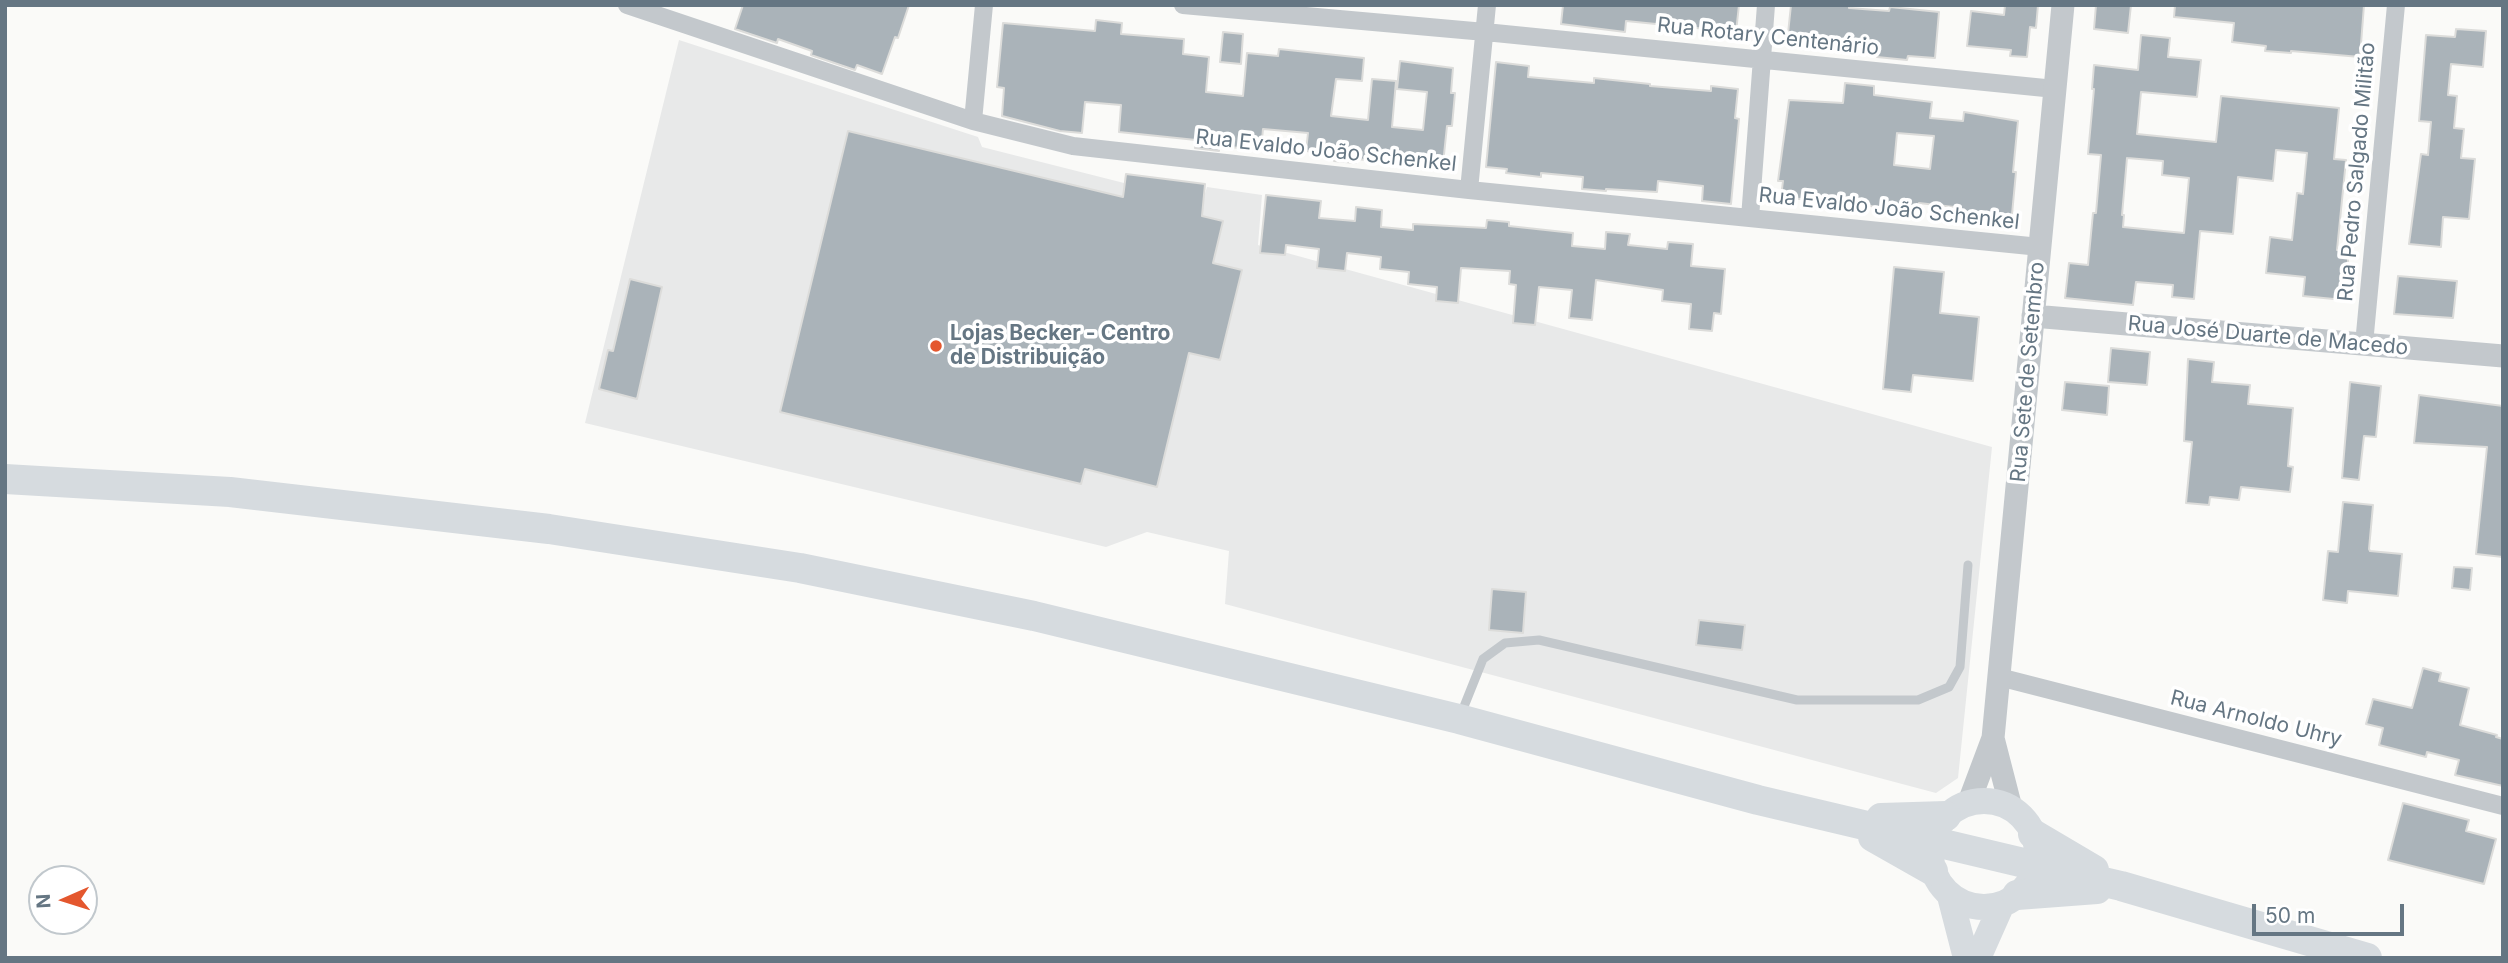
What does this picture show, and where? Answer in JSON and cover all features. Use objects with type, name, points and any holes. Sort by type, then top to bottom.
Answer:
[{"type":"highway","points":[[5,479],[230,492],[549,529],[800,568],[1034,615],[1459,719],[1842,820],[1949,820],[2037,866],[2122,887],[2343,955]]},
{"type":"highway","points":[[1842,820],[1933,871]]},
{"type":"highway","points":[[2033,834],[2122,887]]},
{"type":"highway","points":[[2010,899],[2122,887]]},
{"type":"main road","points":[[1978,958],[2010,899],[2028,882],[2037,866],[2033,834],[2024,819],[2011,808],[1991,801],[1949,820],[1930,855],[1933,871],[1950,896],[1962,903],[1989,907],[2010,899]]},
{"type":"main road","points":[[1950,896],[1966,958]]},
{"type":"street","points":[[973,121],[984,5]]},
{"type":"street","name":"Rua Rotary Centenário","points":[[1183,5],[2055,89]]},
{"type":"street","points":[[1469,190],[1487,5]]},
{"type":"street","points":[[1750,218],[1766,5]]},
{"type":"street","name":"Rua Sete de Setembro","points":[[2011,808],[1993,738],[2063,5]]},
{"type":"street","name":"Rua Pedro Salgado Militão","points":[[2364,344],[2396,5]]},
{"type":"street","name":"Rua Evaldo João Schenkel","points":[[630,6],[973,121],[1073,146],[1469,190],[2040,247]]},
{"type":"street","name":"Rua José Duarte de Macedo","points":[[2033,316],[2503,356]]},
{"type":"street","name":"Rua Arnoldo Uhry","points":[[1999,677],[2503,806]]},
{"type":"street","name":"Rua Sete de Setembro","points":[[1949,820],[1993,738]]},
{"type":"lane","points":[[1459,719],[1483,659],[1505,643],[1539,639],[1797,700],[1918,700],[1949,687],[1960,667],[1968,565]]},
{"type":"shaded area","points":[[679,40],[978,137],[982,147],[1124,183],[1201,207],[1207,187],[1262,195],[1258,245],[1992,447],[1958,778],[1936,793],[1225,604],[1229,551],[1147,532],[1106,547],[585,423]]},
{"type":"building","points":[[743,5],[909,5],[882,74],[857,65],[855,70],[811,55],[812,51],[778,39],[777,43],[735,29]]},
{"type":"building","points":[[1563,5],[1739,5],[1736,32],[1626,21],[1625,32],[1561,24]]},
{"type":"building","points":[[1791,5],[1849,5],[1849,8],[1889,11],[1890,7],[1939,12],[1935,58],[1908,56],[1907,60],[1877,57],[1879,44],[1846,40],[1845,52],[1787,43]]},
{"type":"building","points":[[2005,5],[2038,5],[2036,28],[2030,27],[2027,57],[2010,56],[2011,50],[1967,46],[1971,11],[2004,15]]},
{"type":"building","points":[[2096,5],[2131,5],[2128,33],[2094,29]]},
{"type":"building","points":[[2175,5],[2364,5],[2360,57],[2265,51],[2266,46],[2232,42],[2234,23],[2174,17]]},
{"type":"building","points":[[1096,20],[1122,23],[1121,34],[1184,39],[1183,54],[1209,57],[1206,92],[1243,96],[1247,53],[1278,56],[1279,49],[1364,58],[1362,81],[1336,79],[1331,116],[1368,120],[1372,79],[1396,81],[1392,127],[1423,130],[1427,92],[1397,89],[1400,61],[1453,68],[1451,93],[1455,93],[1452,126],[1447,126],[1443,164],[1388,158],[1387,162],[1356,159],[1356,163],[1334,161],[1334,154],[1306,151],[1308,133],[1263,129],[1261,150],[1219,146],[1219,151],[1195,148],[1196,140],[1119,132],[1121,105],[1085,102],[1082,133],[1060,131],[1002,116],[1004,88],[997,87],[1003,23],[1095,31]]},
{"type":"building","points":[[2456,29],[2486,31],[2483,67],[2451,64],[2448,95],[2457,96],[2454,128],[2464,129],[2461,158],[2475,159],[2469,219],[2443,217],[2441,247],[2409,244],[2421,154],[2428,155],[2431,122],[2419,121],[2426,35],[2455,37]]},
{"type":"building","points":[[1223,32],[1243,34],[1241,64],[1220,62]]},
{"type":"building","points":[[2141,35],[2170,38],[2168,57],[2201,60],[2197,97],[2141,92],[2137,134],[2216,142],[2221,96],[2339,108],[2334,159],[2346,160],[2337,250],[2349,251],[2344,300],[2303,296],[2305,277],[2266,273],[2270,237],[2292,240],[2297,193],[2303,194],[2307,153],[2276,150],[2273,181],[2238,177],[2233,234],[2200,231],[2194,299],[2172,297],[2173,285],[2136,282],[2133,305],[2065,298],[2069,263],[2088,265],[2093,213],[2096,213],[2101,155],[2088,154],[2094,65],[2138,70]],"holes":[[[2127,158],[2163,161],[2162,175],[2189,178],[2184,233],[2123,227]]]},
{"type":"building","points":[[1496,62],[1529,66],[1528,77],[1594,83],[1594,78],[1711,91],[1711,86],[1738,89],[1735,118],[1739,119],[1731,204],[1702,201],[1703,186],[1658,181],[1657,192],[1582,189],[1583,177],[1541,173],[1541,177],[1506,173],[1507,169],[1486,167]]},
{"type":"building","points":[[1845,83],[1874,86],[1874,95],[1932,102],[1930,118],[1963,121],[1964,112],[2018,121],[2011,225],[1953,216],[1954,207],[1919,203],[1919,211],[1781,197],[1783,181],[1778,181],[1789,100],[1843,103]],"holes":[[[1897,133],[1934,136],[1930,169],[1894,165]]]},
{"type":"building","points":[[848,131],[1123,197],[1126,174],[1205,184],[1202,216],[1223,221],[1213,263],[1242,270],[1220,360],[1189,353],[1157,487],[1085,469],[1081,484],[780,412]]},
{"type":"building","points":[[1266,195],[1321,201],[1319,218],[1355,221],[1356,207],[1382,210],[1381,227],[1413,230],[1413,224],[1486,228],[1487,220],[1509,222],[1509,226],[1573,233],[1572,246],[1605,249],[1606,232],[1630,234],[1628,245],[1667,249],[1668,242],[1693,244],[1691,266],[1725,269],[1721,314],[1714,313],[1712,331],[1689,329],[1691,304],[1662,301],[1663,290],[1596,280],[1592,320],[1569,318],[1572,290],[1539,287],[1535,325],[1513,323],[1516,285],[1509,284],[1510,271],[1461,268],[1458,303],[1436,301],[1437,287],[1408,284],[1409,272],[1380,269],[1381,257],[1347,253],[1345,271],[1317,268],[1319,249],[1286,245],[1285,255],[1260,253]]},
{"type":"building","points":[[1894,267],[1944,272],[1940,313],[1979,317],[1973,381],[1913,375],[1911,392],[1883,389]]},
{"type":"building","points":[[2398,276],[2457,281],[2453,318],[2394,314]]},
{"type":"building","points":[[630,279],[662,287],[637,399],[599,389],[608,350],[613,351]]},
{"type":"building","points":[[2111,348],[2150,352],[2147,385],[2108,382]]},
{"type":"building","points":[[2188,359],[2214,362],[2212,382],[2250,385],[2248,404],[2293,408],[2288,466],[2293,467],[2290,492],[2241,487],[2239,500],[2210,497],[2209,505],[2186,503],[2192,442],[2184,441]]},
{"type":"building","points":[[2065,382],[2109,386],[2107,415],[2062,410]]},
{"type":"building","points":[[2350,382],[2381,386],[2376,437],[2364,436],[2359,480],[2342,478]]},
{"type":"building","points":[[2419,395],[2503,406],[2503,557],[2476,554],[2487,447],[2414,443]]},
{"type":"building","points":[[2343,502],[2373,505],[2370,551],[2402,554],[2398,596],[2348,591],[2347,603],[2323,600],[2328,551],[2338,552]]},
{"type":"building","points":[[2454,567],[2472,568],[2470,590],[2452,588]]},
{"type":"building","points":[[1492,589],[1526,592],[1523,633],[1489,630]]},
{"type":"building","points":[[1699,620],[1745,625],[1742,650],[1696,645]]},
{"type":"building","points":[[2423,668],[2441,673],[2439,681],[2469,688],[2460,725],[2503,739],[2503,786],[2455,775],[2459,760],[2427,752],[2426,757],[2379,745],[2383,728],[2366,724],[2373,699],[2412,708]]},
{"type":"building","points":[[2403,803],[2469,820],[2466,831],[2496,839],[2484,884],[2388,860]]},
{"type":"place","name":"Lojas Becker - Centro de Distribuição","points":[[936,346]]}]
